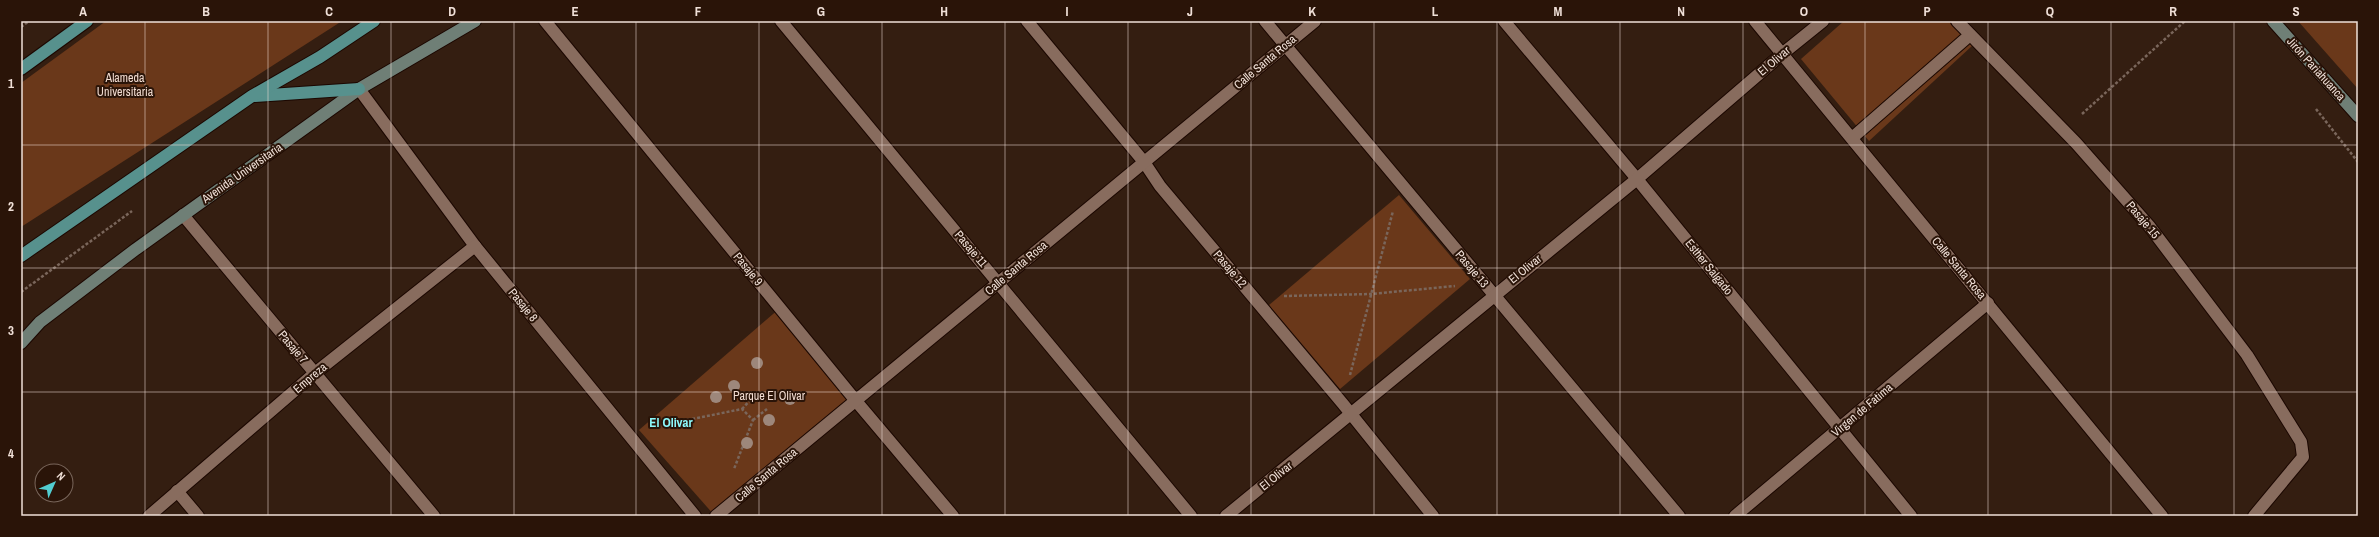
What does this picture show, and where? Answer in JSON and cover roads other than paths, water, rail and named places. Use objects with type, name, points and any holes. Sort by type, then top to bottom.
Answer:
[{"type":"main road","points":[[21,69],[87,21]]},
{"type":"main road","points":[[21,256],[252,96],[320,57],[374,21]]},
{"type":"main road","points":[[252,96],[359,89]]},
{"type":"street","name":"Avenida Universitaria","points":[[21,342],[40,322],[183,215],[359,89],[475,21]]},
{"type":"street","name":"Pasaje 9","points":[[545,21],[856,401],[953,516]]},
{"type":"street","name":"Pasaje 11","points":[[781,21],[999,282],[1191,516]]},
{"type":"street","name":"Pasaje 12","points":[[1027,21],[1144,162],[1160,186],[1343,404],[1350,415],[1433,516]]},
{"type":"street","name":"Pasaje 13","points":[[1265,21],[1679,516]]},
{"type":"street","name":"Calle Santa Rosa","points":[[716,516],[1315,21]]},
{"type":"street","name":"Esther Salgado","points":[[1504,21],[1637,179],[1910,516]]},
{"type":"street","name":"Calle Santa Rosa","points":[[1755,21],[2162,516]]},
{"type":"street","name":"El Olivar","points":[[1226,516],[1637,179],[1782,54],[1824,21]]},
{"type":"street","name":"Pasaje 15","points":[[1957,21],[2064,130],[2150,227],[2243,349],[2301,442],[2303,457],[2254,516]]},
{"type":"street","name":"Jirón Pariahuanca","points":[[2273,21],[2358,116]]},
{"type":"street","points":[[1852,138],[1970,35]]},
{"type":"street","name":"Pasaje 8","points":[[359,89],[475,246],[695,516]]},
{"type":"street","name":"Pasaje 7","points":[[183,215],[434,516]]},
{"type":"street","name":"Empreza","points":[[149,516],[315,373],[475,246]]},
{"type":"street","name":"Virgen de Fatima","points":[[1735,516],[1840,430],[1988,303]]},
{"type":"street","points":[[177,491],[198,516]]},
{"type":"district","name":"El Olivar","points":[[671,422]]},
{"type":"park label","name":"Alameda Universitaria","points":[[125,85]]},
{"type":"park label","name":"Parque El Olivar","points":[[769,396]]}]
